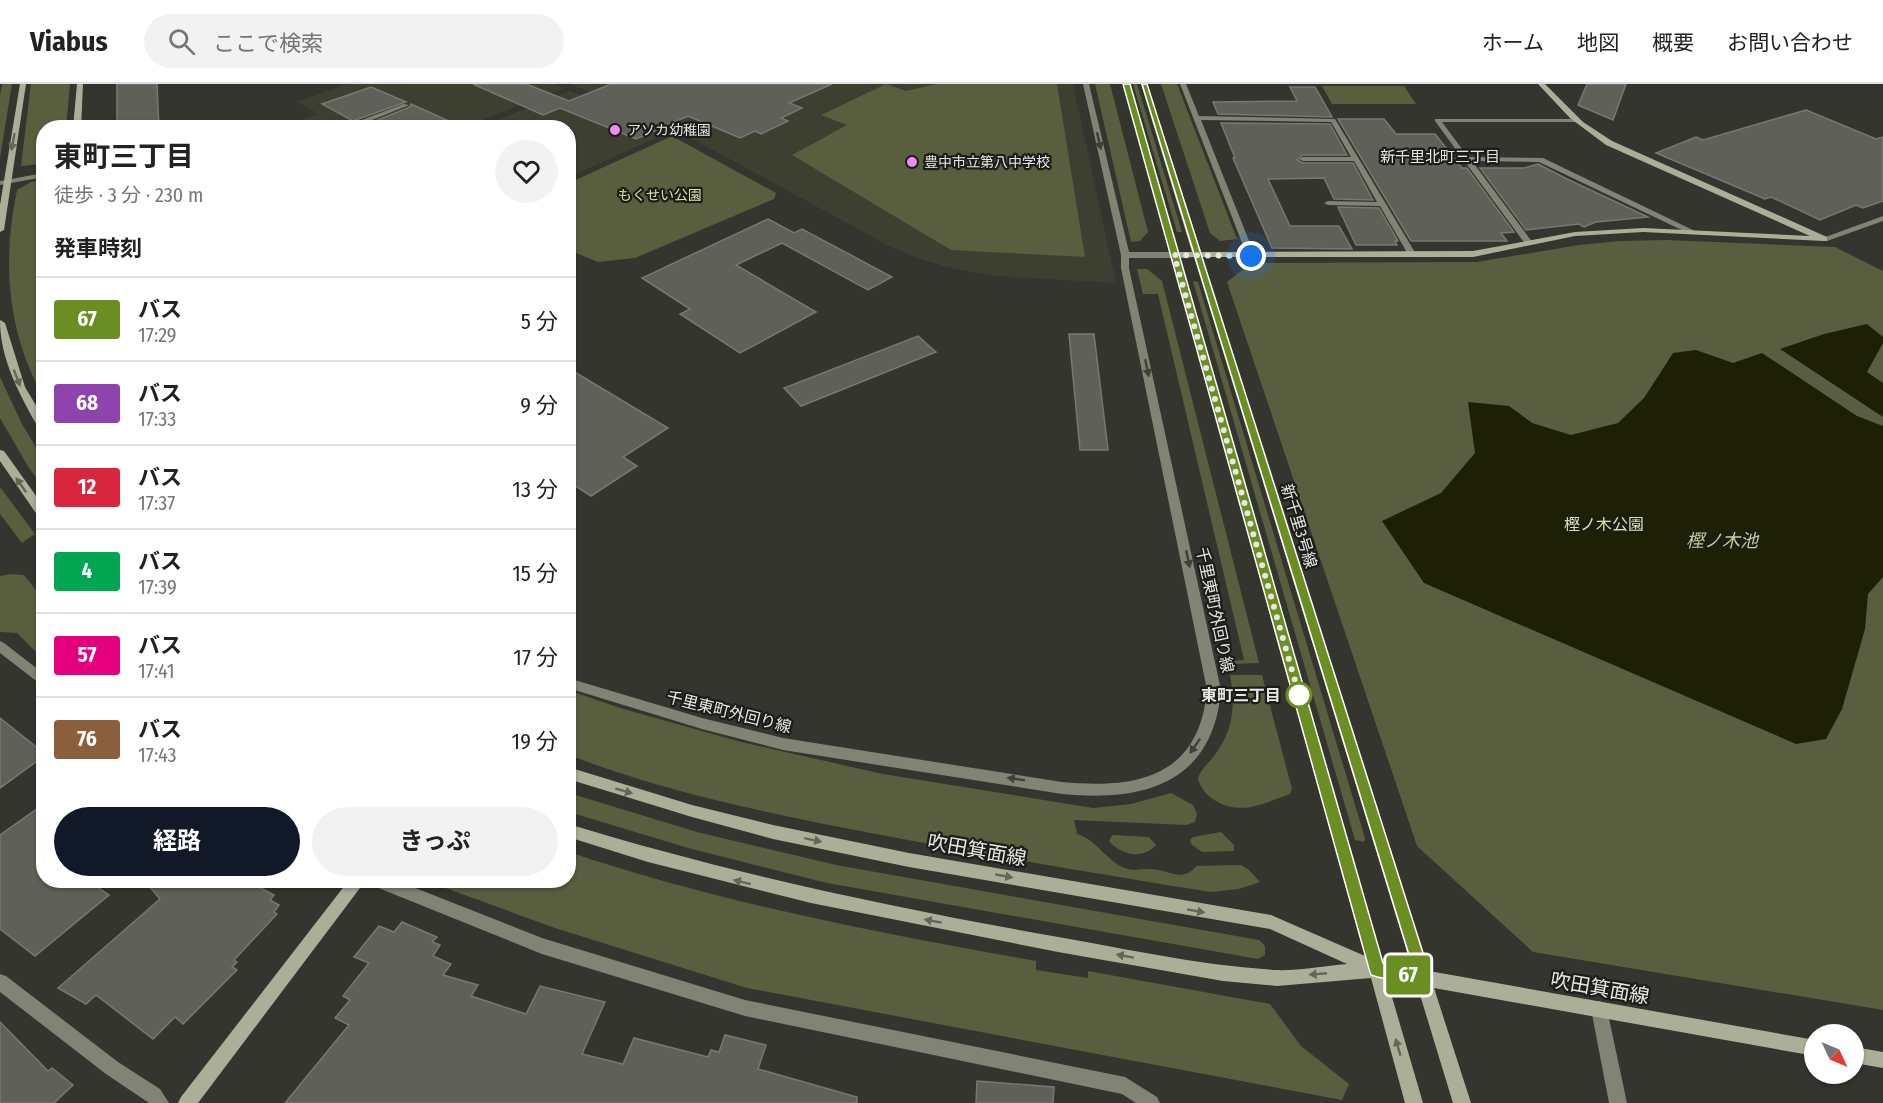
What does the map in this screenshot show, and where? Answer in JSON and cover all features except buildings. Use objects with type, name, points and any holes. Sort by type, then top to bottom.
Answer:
[{"type":"street","points":[[0,230],[3,183],[23,84]]},
{"type":"street","points":[[78,120],[80,84]]},
{"type":"street","name":"千里東町外回り線","points":[[576,685],[678,717],[765,740],[879,762],[1102,790],[1137,787],[1169,775],[1191,752],[1209,724],[1214,711],[1214,690],[1125,268],[1125,255],[1086,84]]},
{"type":"street","points":[[1126,84],[1414,1103]]},
{"type":"street","name":"新千里3号線","points":[[1144,84],[1462,1103]]},
{"type":"street","points":[[1183,84],[1251,256]]},
{"type":"street","points":[[1540,84],[1588,132],[1609,144],[1824,239]]},
{"type":"street","points":[[366,120],[406,105]]},
{"type":"street","points":[[1197,118],[1333,120],[1412,254]]},
{"type":"street","points":[[1529,243],[1437,120],[1575,120]]},
{"type":"street","points":[[1303,159],[1355,159]]},
{"type":"street","points":[[1466,159],[1540,160],[1691,231]]},
{"type":"street","points":[[3,183],[36,177]]},
{"type":"street","points":[[1328,203],[1381,204]]},
{"type":"street","points":[[1125,255],[1473,254],[1575,234],[1608,231],[1691,231],[1824,239],[1883,218]]},
{"type":"street","points":[[0,323],[20,387],[36,415]]},
{"type":"street","points":[[0,453],[36,505]]},
{"type":"street","points":[[0,646],[36,675]]},
{"type":"street","name":"吹田箕面線","points":[[576,775],[692,811],[773,832],[909,860],[1271,922],[1377,969],[1804,1046]]},
{"type":"street","name":"吹田箕面線","points":[[576,832],[718,875],[839,904],[1223,973],[1278,978],[1377,969]]},
{"type":"street","points":[[187,1103],[353,888]]},
{"type":"street","points":[[396,888],[542,946],[745,1008],[1125,1086],[1151,1103]]},
{"type":"street","points":[[0,982],[119,1073],[154,1095],[160,1103]]},
{"type":"street","points":[[1599,1010],[1618,1103]]},
{"type":"street","points":[[1864,1057],[1883,1060]]},
{"type":"shaded area","points":[[348,84],[555,84],[564,88],[482,120],[302,120],[319,114],[297,102]]},
{"type":"shaded area","name":"豊中市立第八中学校","points":[[571,84],[1073,84],[1116,283],[994,276],[946,267],[915,257],[891,247],[678,131]]},
{"type":"shaded area","name":"アソカ幼稚園","points":[[570,91],[667,133],[576,174],[576,120],[497,120]]},
{"type":"green space","points":[[2,84],[12,84],[0,158],[0,96]]},
{"type":"green space","points":[[31,84],[70,84],[67,120],[36,120],[36,165],[21,166]]},
{"type":"green space","points":[[886,84],[906,91],[937,84],[1057,84],[1085,257],[951,250],[792,155],[847,125],[821,115]]},
{"type":"green space","points":[[1095,84],[1110,84],[1148,232],[1140,241],[1131,242]]},
{"type":"green space","points":[[1133,84],[1137,84],[1182,232],[1177,232]]},
{"type":"green space","points":[[1161,84],[1177,84],[1237,239],[1220,241],[1210,233]]},
{"type":"green space","points":[[1322,86],[1404,86],[1416,104],[1332,104]]},
{"type":"green space","name":"もくせい公園","points":[[672,136],[776,193],[774,199],[635,258],[598,262],[576,253],[576,180]]},
{"type":"green space","points":[[36,181],[36,382],[15,322],[9,269],[12,216],[17,190]]},
{"type":"green space","name":"樫ノ木公園","points":[[1667,240],[1835,247],[1883,271],[1883,1010],[1533,952],[1417,846],[1227,282],[1251,263],[1477,262],[1579,245]]},
{"type":"green space","points":[[1137,269],[1147,269],[1162,281],[1259,663],[1232,664],[1233,661],[1244,660],[1158,294],[1143,294]]},
{"type":"green space","points":[[1193,281],[1198,282],[1365,838],[1364,842],[1355,840]]},
{"type":"green space","points":[[0,377],[22,424],[36,447],[36,478],[29,468],[0,418]]},
{"type":"green space","points":[[0,487],[35,534],[22,543],[0,514]]},
{"type":"green space","points":[[24,575],[36,590],[36,652],[17,633],[0,632],[0,576]]},
{"type":"green space","points":[[1230,675],[1262,675],[1292,789],[1290,794],[1244,808],[1234,808],[1213,799],[1203,789],[1198,779],[1202,770],[1220,747],[1229,728],[1233,707]]},
{"type":"green space","points":[[576,693],[620,708],[741,742],[883,774],[1093,808],[1131,804],[1171,793],[1193,805],[1197,814],[1195,822],[1186,825],[1074,820],[1077,834],[1089,840],[1116,863],[1127,869],[1154,869],[1179,875],[1188,873],[1197,866],[1241,865],[1260,882],[1239,889],[1211,892],[1043,864],[759,810],[644,781],[576,757]]},
{"type":"green space","points":[[576,795],[697,832],[836,865],[1259,940],[1265,946],[1265,955],[1258,959],[827,883],[688,848],[576,814]]},
{"type":"green space","points":[[1221,832],[1234,845],[1234,851],[1202,852],[1191,844],[1190,840],[1193,837]]},
{"type":"green space","points":[[1112,835],[1149,837],[1156,845],[1145,853],[1132,854],[1114,846],[1109,841]]},
{"type":"green space","points":[[576,854],[742,902],[859,928],[1036,961],[1036,970],[1088,978],[1088,971],[1270,1004],[1301,1046],[1349,1084],[1342,1100],[747,988],[555,928],[445,888],[576,888]]},
{"type":"water","points":[[1867,324],[1883,337],[1883,343],[1867,372],[1883,383],[1883,417],[1780,349],[1824,334]]},
{"type":"water","name":"樫ノ木池","points":[[1696,350],[1733,363],[1762,353],[1857,416],[1883,426],[1883,577],[1868,594],[1865,629],[1842,709],[1826,739],[1796,744],[1424,583],[1382,521],[1441,493],[1475,453],[1468,402],[1509,406],[1532,423],[1571,435],[1618,423],[1644,398],[1673,353]]},
{"type":"bus line","name":"67","points":[[1126,84],[1377,969],[1424,978],[1144,84]]},
{"type":"place","name":"アソカ幼稚園","points":[[615,130]]},
{"type":"place","name":"豊中市立第八中学校","points":[[912,162]]},
{"type":"place","name":"東町三丁目","points":[[1299,695]]},
{"type":"district","name":"新千里北町三丁目","points":[[1440,157]]},
{"type":"route","points":[[1251,256],[1174,255],[1301,702],[1299,695]]}]
